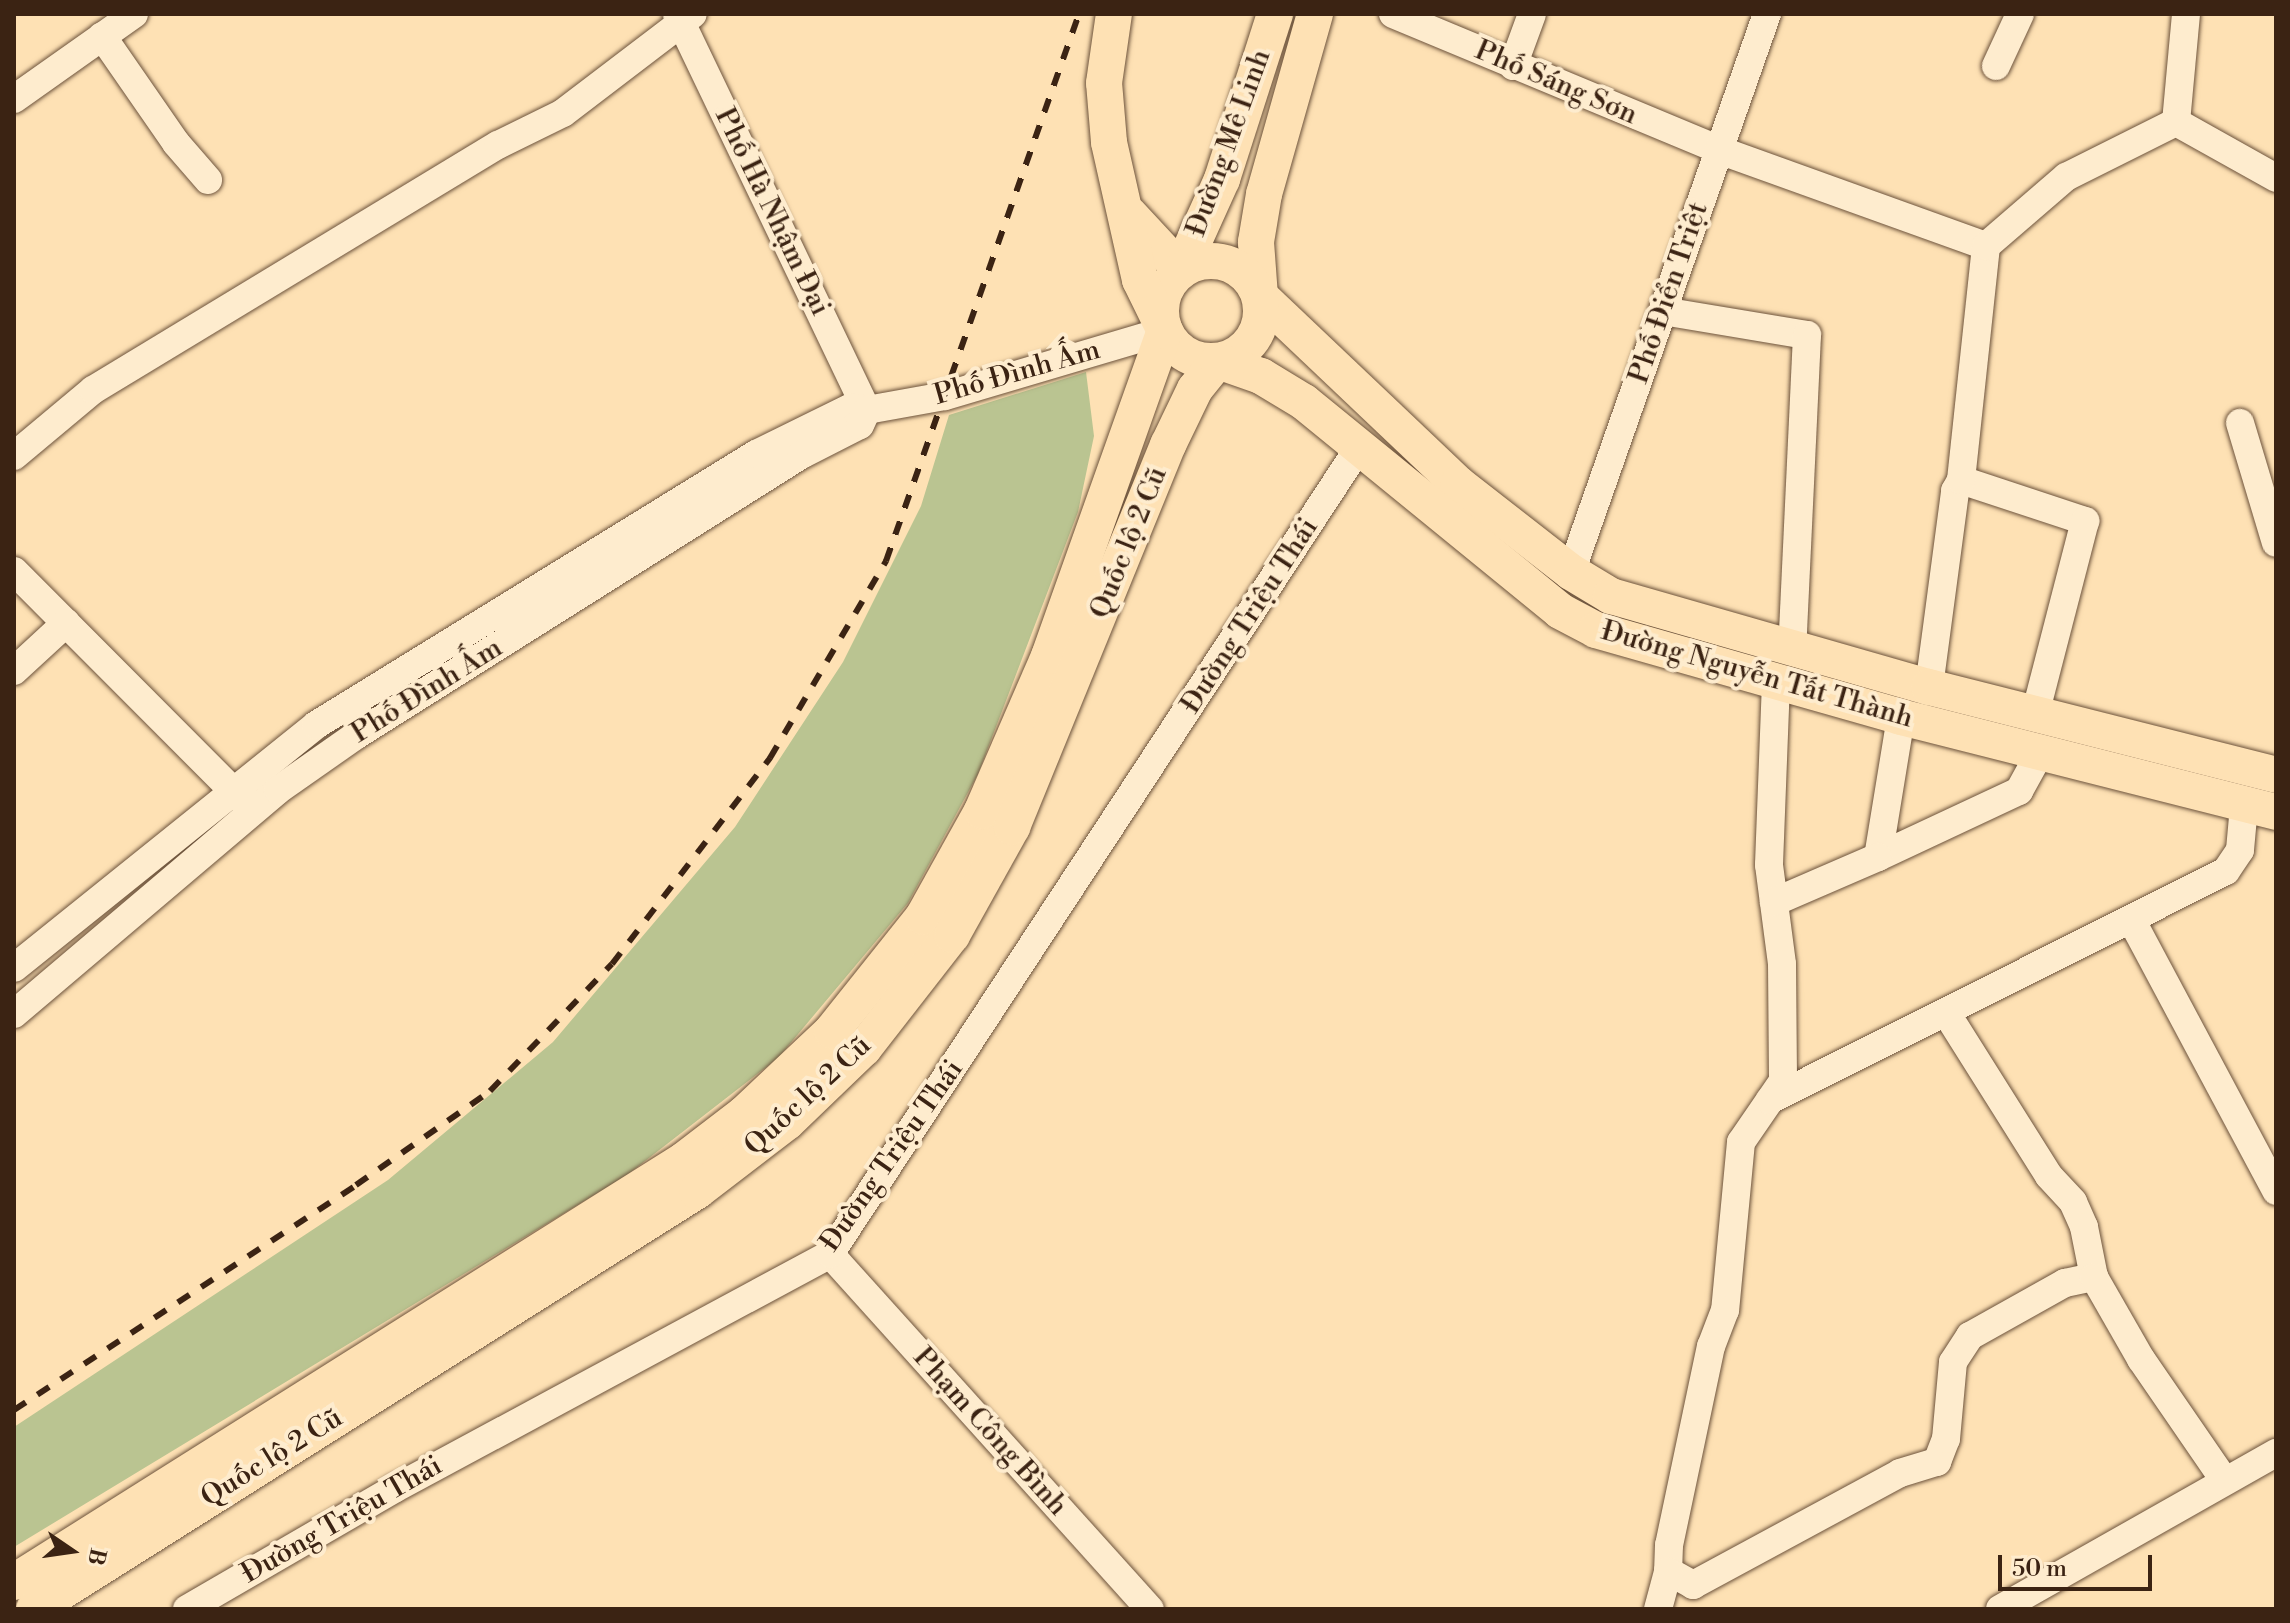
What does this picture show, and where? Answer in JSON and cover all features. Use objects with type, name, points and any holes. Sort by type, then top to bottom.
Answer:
[{"type":"main road","points":[[1114,14],[1104,105],[1140,280],[1165,331],[1187,355],[1218,361],[1235,355],[1254,338],[1262,313],[1260,296],[1247,275],[1227,262],[1203,261],[1181,270],[1163,298],[1165,331]]},
{"type":"main road","name":"Đường Mê Linh","points":[[1181,270],[1222,179],[1275,14]]},
{"type":"main road","name":"Đường Mê Linh","points":[[1260,296],[1256,242],[1264,194],[1315,14]]},
{"type":"main road","points":[[1124,208],[1181,270]]},
{"type":"main road","name":"Đường Nguyễn Tất Thành","points":[[1260,296],[1458,484],[1571,572],[1638,606],[1929,687],[2276,775]]},
{"type":"main road","name":"Quốc lộ 2 Cũ","points":[[89,1553],[606,1213],[744,1114],[832,1031],[923,917],[982,811],[1049,656],[1165,331]]},
{"type":"main road","name":"Đường Nguyễn Tất Thành","points":[[1218,361],[1282,388],[1360,446],[1560,611],[1640,645],[1901,717],[2260,809]]},
{"type":"main road","name":"Quốc lộ 2 Cũ","points":[[89,1553],[697,1191],[787,1122],[864,1048],[952,935],[1005,840],[1173,435],[1199,382],[1218,361]]},
{"type":"main road","points":[[14,1582],[89,1553]]},
{"type":"main road","points":[[34,1609],[89,1553]]},
{"type":"street","points":[[14,99],[134,14]]},
{"type":"street","name":"Phố Sáng Sơn","points":[[1393,14],[1719,150],[1986,246]]},
{"type":"street","points":[[1513,66],[1532,14]]},
{"type":"street","name":"Phố Điển Triệt","points":[[1571,572],[1767,14]]},
{"type":"street","points":[[1996,66],[2020,14]]},
{"type":"street","points":[[2176,122],[2186,14]]},
{"type":"street","points":[[14,456],[93,390],[484,153],[563,113],[684,17]]},
{"type":"street","name":"Phố Hà Nhậm Đại","points":[[684,17],[867,410]]},
{"type":"street","points":[[102,36],[176,143],[208,180]]},
{"type":"street","points":[[2176,122],[2276,178]]},
{"type":"street","points":[[1929,687],[1955,491],[1961,480],[1986,246],[2066,177],[2176,122]]},
{"type":"street","points":[[1663,311],[1807,335],[1792,650]]},
{"type":"street","name":"Phố Đình Ấm","points":[[14,968],[316,725],[756,454],[852,407],[867,410],[945,396],[1165,331]]},
{"type":"street","name":"Phố Đình Ấm","points":[[14,1014],[252,812],[355,736],[801,455],[860,425],[867,410]]},
{"type":"street","points":[[2240,423],[2276,543]]},
{"type":"street","name":"Đường Triệu Thái","points":[[187,1609],[394,1489],[830,1254],[1360,446]]},
{"type":"street","points":[[1961,480],[2085,521],[2035,715]]},
{"type":"street","points":[[14,571],[252,812]]},
{"type":"street","points":[[14,671],[66,623]]},
{"type":"street","points":[[1658,1609],[1711,1346],[1725,1310],[1741,1142],[1783,1081],[1782,964],[1769,865],[1776,682]]},
{"type":"street","points":[[1878,857],[1901,717]]},
{"type":"street","points":[[1774,902],[2019,791],[2040,753]]},
{"type":"street","points":[[1770,1100],[1947,1014],[2226,871],[2260,809]]},
{"type":"street","points":[[2132,921],[2276,1191]]},
{"type":"street","points":[[1947,1014],[2049,1176],[2073,1202],[2084,1227],[2094,1277],[2141,1359],[2225,1481]]},
{"type":"street","name":"Phạm Công Bình","points":[[830,1254],[1150,1609]]},
{"type":"street","points":[[1668,1571],[1693,1585],[1900,1473],[1937,1462],[1946,1439],[1953,1362],[1970,1336],[2065,1283],[2094,1277]]},
{"type":"street","points":[[2000,1609],[2276,1453]]},
{"type":"green space","points":[[1086,372],[1094,436],[1078,512],[978,774],[908,903],[778,1058],[627,1175],[14,1547],[14,1427],[388,1180],[553,1042],[735,827],[843,662],[921,506],[949,415]]},
{"type":"railway","points":[[14,1410],[356,1185],[490,1091],[612,964],[770,758],[886,561],[1079,14]]}]
